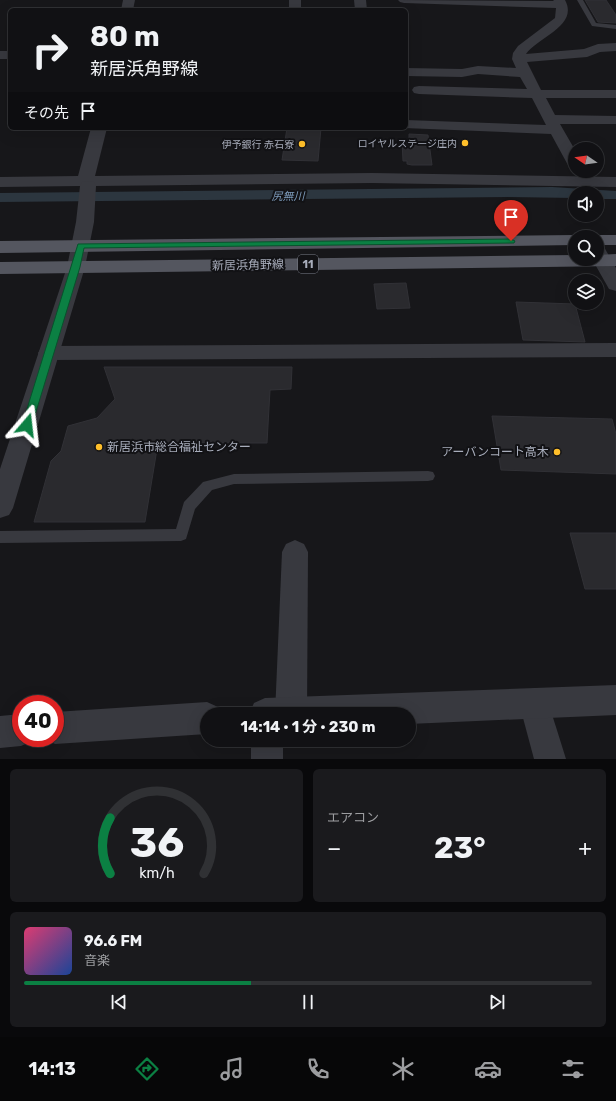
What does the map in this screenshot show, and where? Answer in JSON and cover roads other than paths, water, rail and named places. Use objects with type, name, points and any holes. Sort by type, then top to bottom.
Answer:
[{"type":"main road","name":"新居浜角野線","points":[[0,247],[568,240]]},
{"type":"main road","points":[[604,240],[616,240]]},
{"type":"main road","name":"新居浜角野線","points":[[0,268],[605,257]]},
{"type":"street","points":[[404,0],[560,2],[562,14],[560,20],[523,49],[519,53],[519,58],[536,94],[568,151]]},
{"type":"street","points":[[519,58],[587,53],[598,48],[616,47]]},
{"type":"street","points":[[408,72],[462,73],[478,70],[525,73]]},
{"type":"street","points":[[419,90],[536,94],[616,94]]},
{"type":"street","points":[[408,124],[554,124],[616,120]]},
{"type":"street","points":[[0,508],[76,267],[85,222],[87,184],[99,130]]},
{"type":"street","points":[[0,182],[87,184],[372,178],[568,176]]},
{"type":"street","points":[[586,178],[613,188]]},
{"type":"street","points":[[605,257],[616,285]]},
{"type":"street","points":[[50,353],[616,350]]},
{"type":"street","points":[[292,707],[295,552]]},
{"type":"street","points":[[416,708],[616,700]]},
{"type":"street","points":[[534,703],[550,759]]},
{"type":"street","points":[[64,727],[200,718]]},
{"type":"street","points":[[0,732],[12,731]]},
{"type":"street","points":[[267,747],[267,759]]},
{"type":"lane","points":[[580,0],[594,25],[616,27]]},
{"type":"lane","points":[[0,537],[181,535],[189,506],[208,486],[234,479],[428,476]]},
{"type":"water","name":"尻無川","points":[[568,188],[568,198],[509,197],[0,202],[0,193]]},
{"type":"water","points":[[604,190],[616,191],[616,199],[604,199]]},
{"type":"place","name":"ロイヤルステージ庄内","points":[[465,143]]},
{"type":"place","name":"伊予銀行 赤石寮","points":[[302,144]]},
{"type":"place","name":"新居浜市総合福祉センター","points":[[99,447]]},
{"type":"place","name":"アーバンコート高木","points":[[557,452]]}]
